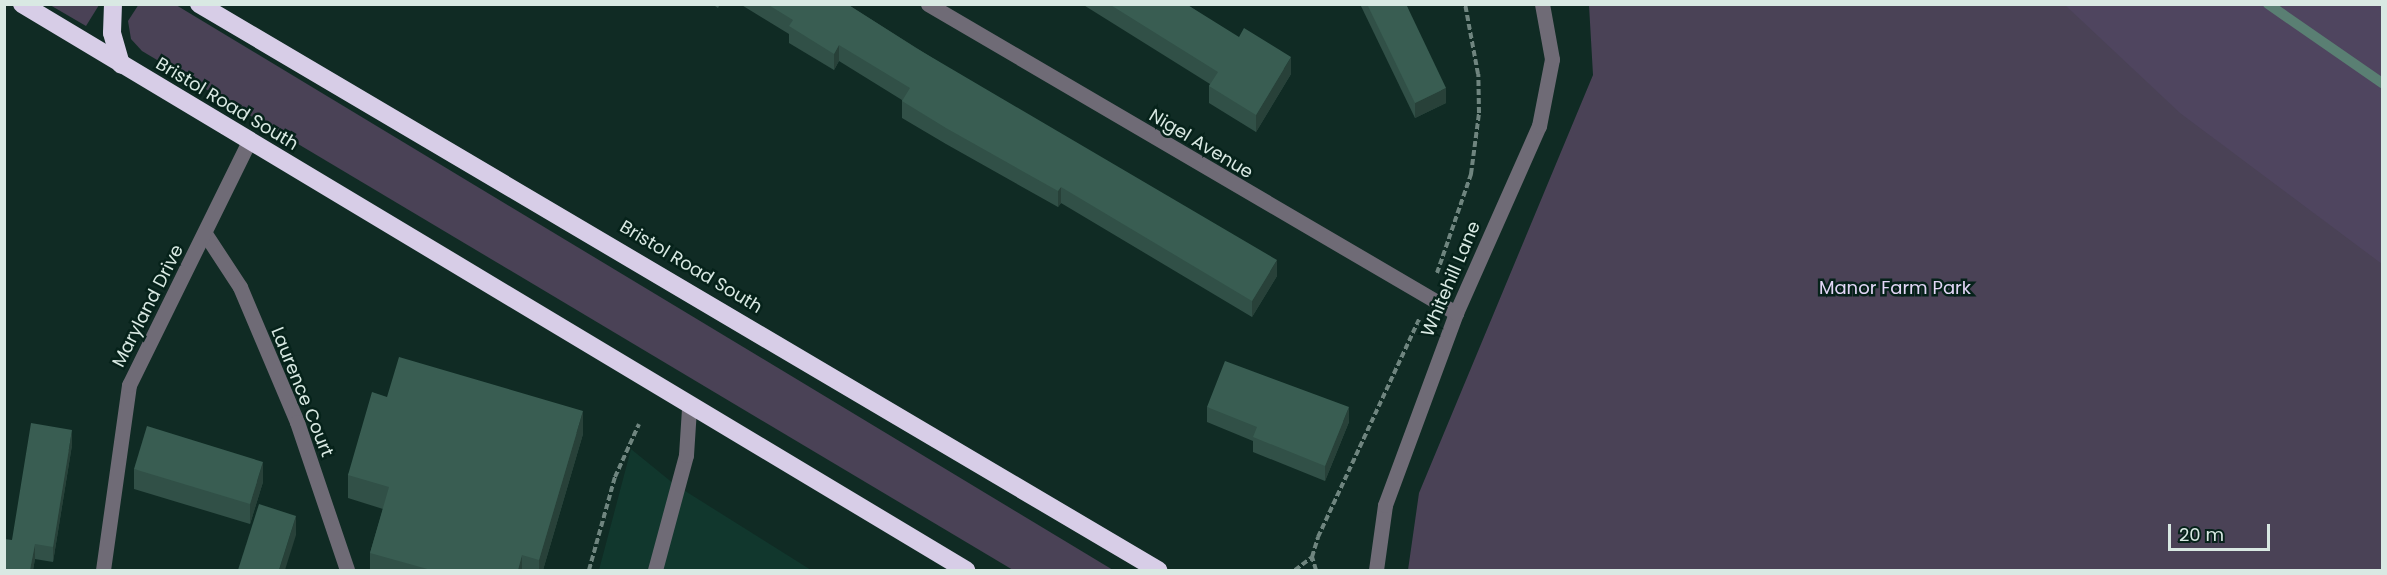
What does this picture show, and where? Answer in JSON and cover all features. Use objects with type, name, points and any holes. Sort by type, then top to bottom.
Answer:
[{"type":"highway","name":"Bristol Road South","points":[[22,4],[689,408],[966,570]]},
{"type":"highway","points":[[113,4],[112,33],[121,65]]},
{"type":"highway","name":"Bristol Road South","points":[[199,4],[1158,570]]},
{"type":"street","name":"Nigel Avenue","points":[[928,4],[1428,301],[1456,313]]},
{"type":"street","name":"Whitehill Lane","points":[[1376,570],[1385,505],[1456,313],[1539,126],[1552,58],[1542,4]]},
{"type":"street","name":"Maryland Drive","points":[[103,570],[129,385],[206,235],[214,206],[249,141]]},
{"type":"street","name":"Laurence Court","points":[[206,235],[240,287],[297,422],[347,570]]},
{"type":"street","points":[[655,570],[686,455],[689,408]]},
{"type":"path","points":[[1295,570],[1312,557],[1428,301],[1471,174],[1479,113],[1478,74],[1465,4]]},
{"type":"path","points":[[589,570],[615,477],[639,424]]},
{"type":"path","points":[[1312,557],[1316,570]]},
{"type":"shaded area","points":[[2065,5],[2382,5],[2382,264],[2180,113]]},
{"type":"shaded area","points":[[631,449],[674,484],[811,570],[599,570]]},
{"type":"green space","points":[[139,4],[176,5],[1113,570],[1013,570],[142,51],[131,39],[128,21]]},
{"type":"green space","points":[[50,5],[99,5],[86,26]]},
{"type":"green space","name":"Manor Farm Park","points":[[1589,5],[2382,5],[2382,570],[1408,570],[1419,493],[1593,75]]},
{"type":"building","points":[[767,4],[847,4],[916,48],[1277,260],[1252,301],[1061,187],[1058,191],[946,128],[902,101],[910,88],[839,45],[834,54],[789,26],[793,20]]},
{"type":"building","points":[[1109,4],[1186,4],[1239,37],[1244,28],[1291,57],[1256,115],[1209,86],[1218,72]]},
{"type":"building","points":[[1367,4],[1406,4],[1446,88],[1415,103]]},
{"type":"building","points":[[399,357],[583,411],[539,560],[522,555],[518,570],[431,570],[370,553],[389,487],[348,475],[372,392],[387,397]]},
{"type":"building","points":[[1225,361],[1349,407],[1325,466],[1253,437],[1257,427],[1207,407]]},
{"type":"building","points":[[31,423],[72,430],[53,547],[35,544],[30,570],[4,570],[4,539],[12,540]]},
{"type":"building","points":[[147,426],[263,462],[250,504],[134,469]]},
{"type":"building","points":[[259,504],[296,516],[279,570],[238,570]]},
{"type":"waterway","points":[[2268,4],[2382,83]]}]
